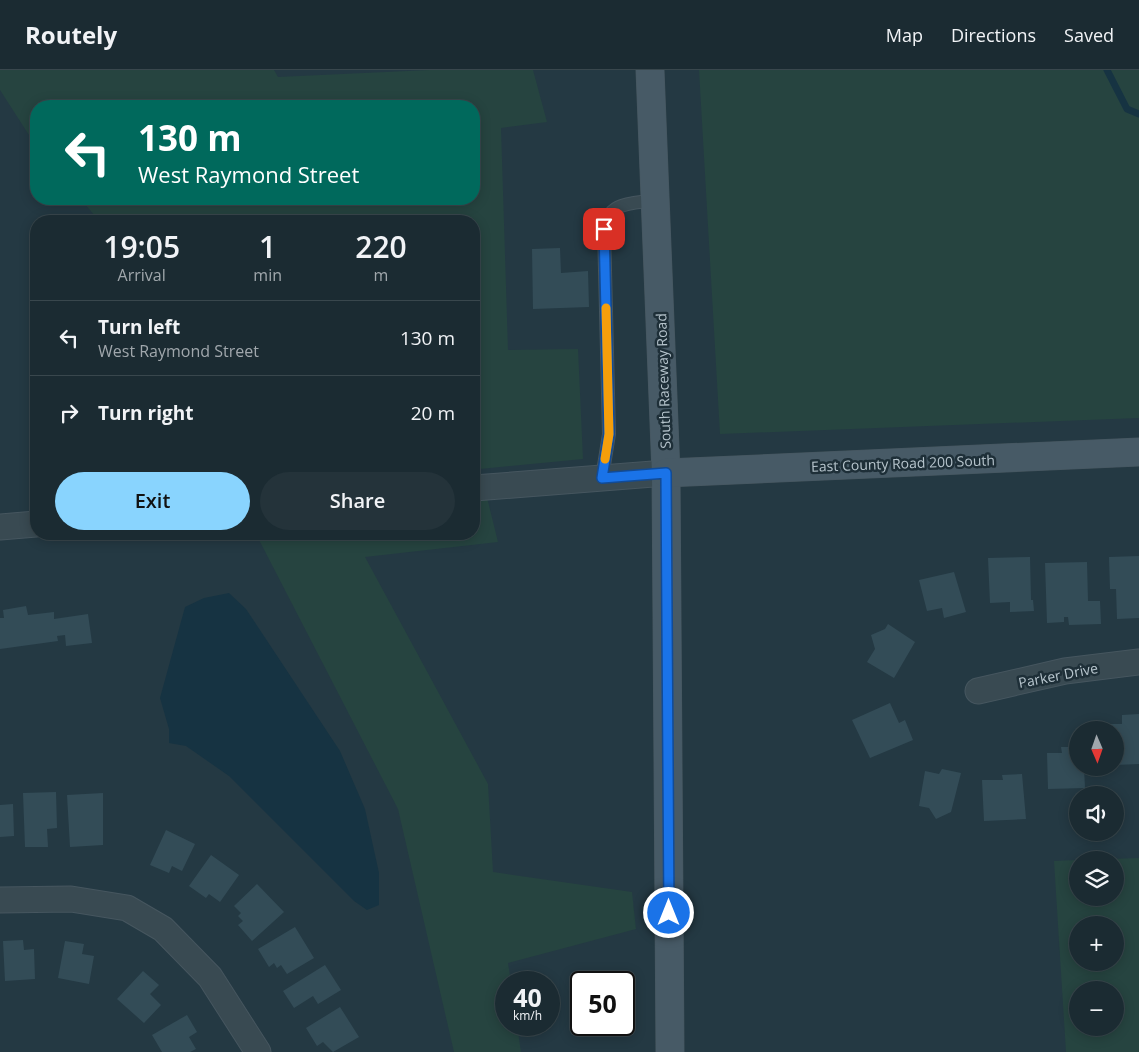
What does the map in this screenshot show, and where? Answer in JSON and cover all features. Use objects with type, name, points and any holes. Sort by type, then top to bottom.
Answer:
[{"type":"main road","name":"South Raceway Road","points":[[650,70],[666,473],[670,1052]]},
{"type":"main road","name":"East County Road 200 South","points":[[666,473],[1139,452]]},
{"type":"street","points":[[480,488],[666,473]]},
{"type":"street","points":[[0,527],[30,524]]},
{"type":"street","name":"Parker Drive","points":[[978,691],[1065,671],[1139,662]]},
{"type":"street","points":[[0,900],[71,898],[127,908],[163,929],[210,976],[258,1052]]},
{"type":"lane","points":[[602,478],[609,434],[604,229],[607,215],[616,207],[655,200]]},
{"type":"green space","points":[[0,70],[274,70],[278,77],[429,70],[533,70],[547,122],[501,128],[508,350],[578,349],[583,459],[480,469],[480,215],[94,215],[86,205],[480,205],[480,100],[30,100],[30,137],[0,90]]},
{"type":"green space","points":[[699,70],[1139,70],[1139,418],[720,434]]},
{"type":"green space","points":[[480,469],[498,542],[365,557],[488,784],[493,872],[632,892],[636,929],[508,963],[509,971],[495,971],[495,1036],[519,1036],[521,1052],[454,1052],[398,809],[259,540],[480,540]]},
{"type":"green space","points":[[1139,858],[1139,1052],[1066,1052],[1054,861],[1069,860],[1069,906],[1124,906],[1124,859]]},
{"type":"water","points":[[229,593],[246,609],[340,751],[365,809],[379,873],[379,905],[367,910],[354,901],[229,776],[186,746],[169,743],[169,729],[160,698],[185,607],[204,598]]},
{"type":"building","points":[[560,248],[561,273],[588,271],[589,307],[533,309],[532,249]]},
{"type":"building","points":[[1139,556],[1139,618],[1117,619],[1116,589],[1110,589],[1109,557]]},
{"type":"building","points":[[1030,557],[1031,600],[1033,600],[1034,611],[1010,612],[1010,602],[990,603],[988,558]]},
{"type":"building","points":[[1087,562],[1088,601],[1100,601],[1101,624],[1069,625],[1068,617],[1064,617],[1064,622],[1047,623],[1045,563]]},
{"type":"building","points":[[954,572],[966,612],[944,618],[942,608],[927,611],[919,580]]},
{"type":"building","points":[[26,606],[28,615],[54,612],[54,619],[88,614],[92,643],[66,646],[65,635],[57,636],[58,641],[0,649],[0,618],[4,618],[3,610]]},
{"type":"building","points":[[888,624],[915,642],[894,678],[867,662],[875,649],[871,635],[885,629]]},
{"type":"building","points":[[890,703],[899,723],[905,720],[913,740],[870,758],[852,720]]},
{"type":"building","points":[[1139,714],[1139,764],[1124,765],[1124,721],[1122,721],[1122,715]]},
{"type":"building","points":[[1061,747],[1069,747],[1069,776],[1084,776],[1085,786],[1048,789],[1047,753],[1062,753]]},
{"type":"building","points":[[942,769],[961,773],[951,812],[936,819],[929,808],[919,806],[925,771],[939,774]]},
{"type":"building","points":[[1022,774],[1026,819],[984,821],[982,780],[1003,780],[1002,775]]},
{"type":"building","points":[[56,792],[57,828],[47,829],[48,847],[25,847],[23,793]]},
{"type":"building","points":[[103,793],[103,845],[70,847],[67,795]]},
{"type":"building","points":[[13,804],[14,836],[0,837],[0,805]]},
{"type":"building","points":[[166,830],[195,844],[182,871],[172,866],[169,873],[150,865]]},
{"type":"building","points":[[211,855],[239,875],[220,902],[209,894],[206,898],[189,886]]},
{"type":"building","points":[[257,884],[284,912],[252,941],[238,925],[243,921],[238,916],[241,913],[234,906]]},
{"type":"building","points":[[295,927],[314,958],[287,974],[281,965],[277,968],[274,963],[269,967],[258,949]]},
{"type":"building","points":[[23,940],[24,950],[34,949],[35,979],[5,981],[3,941]]},
{"type":"building","points":[[65,941],[84,944],[82,954],[94,956],[89,984],[58,978]]},
{"type":"building","points":[[325,965],[341,990],[318,1004],[313,996],[294,1008],[283,991]]},
{"type":"building","points":[[143,971],[159,985],[150,994],[161,1005],[144,1023],[117,999]]},
{"type":"building","points":[[340,1007],[359,1037],[333,1052],[323,1042],[317,1046],[306,1028]]},
{"type":"building","points":[[187,1015],[197,1032],[189,1037],[196,1049],[190,1052],[162,1052],[152,1035]]},
{"type":"waterway","points":[[1107,70],[1127,109],[1139,114]]},
{"type":"slow traffic","points":[[605,459],[609,434],[606,308]]},
{"type":"route","points":[[604,229],[609,434],[602,478],[666,473],[669,913]]}]
